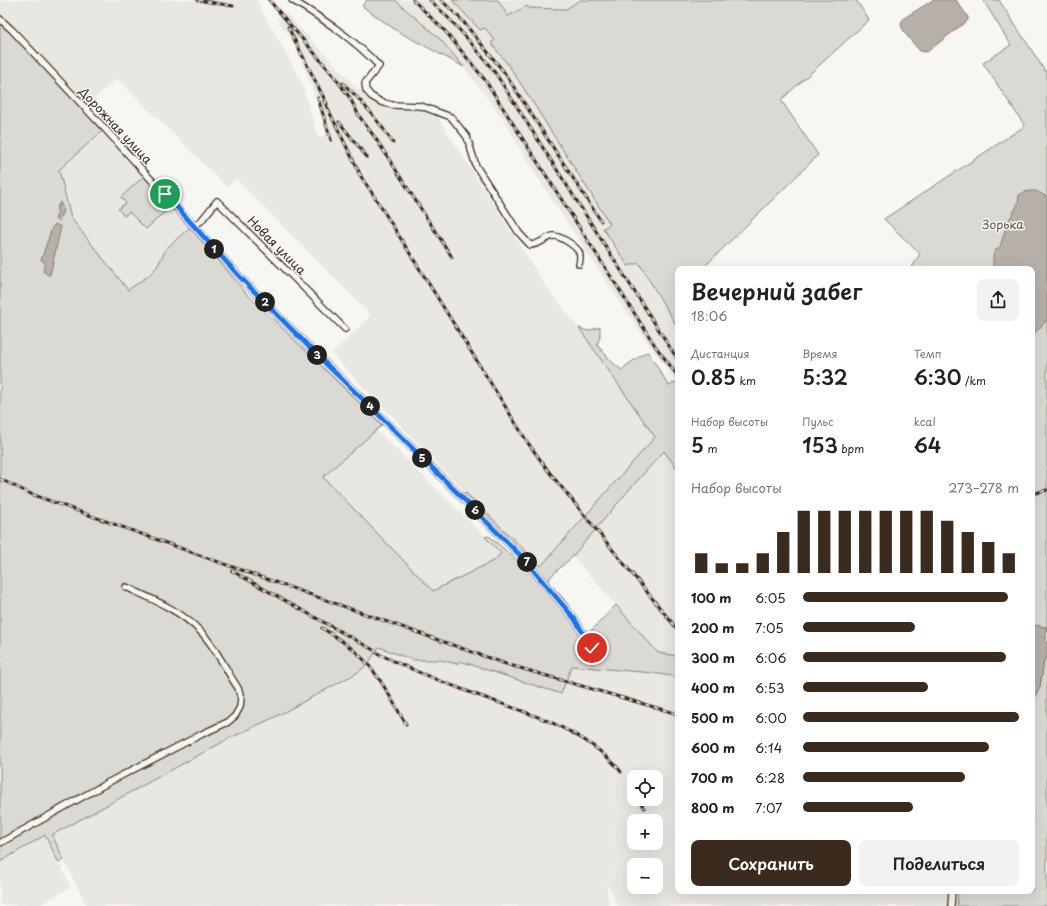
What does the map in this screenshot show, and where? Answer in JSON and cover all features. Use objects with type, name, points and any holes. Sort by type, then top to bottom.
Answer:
[{"type":"street","points":[[292,0],[318,15],[367,53],[379,66],[365,83],[366,90],[371,96],[381,102],[421,106],[451,117],[468,137],[476,166],[519,233],[530,244],[535,245],[552,236],[558,236],[573,245],[579,251],[581,258],[579,264]]},
{"type":"street","name":"Дорожная улица","points":[[0,19],[106,130],[240,277],[521,556],[574,618],[592,648]]},
{"type":"street","name":"Новая улица","points":[[194,226],[201,221],[217,201],[345,329]]},
{"type":"street","points":[[0,843],[109,782],[228,722],[235,716],[240,707],[241,698],[238,688],[201,631],[183,615],[126,587]]},
{"type":"street","points":[[952,894],[952,906]]},
{"type":"shaded area","points":[[0,0],[256,0],[301,81],[318,138],[327,134],[312,88],[289,35],[277,20],[286,13],[357,88],[379,104],[422,111],[437,116],[547,288],[579,328],[655,437],[541,566],[463,490],[332,354],[371,315],[236,179],[227,187],[117,78],[87,106],[21,33],[0,14]]},
{"type":"shaded area","points":[[395,0],[452,0],[465,13],[485,28],[495,40],[492,43],[528,95],[610,224],[604,228],[628,266],[638,263],[675,323],[675,334],[672,336],[675,340],[675,378],[625,310],[538,178],[503,119],[459,61],[417,18]]},
{"type":"shaded area","points":[[498,0],[580,0],[566,9],[529,8],[526,6],[508,16]]},
{"type":"shaded area","points":[[933,0],[956,0],[968,17],[968,20],[927,52],[920,51],[904,31],[901,22],[904,18]]},
{"type":"shaded area","points":[[102,131],[144,176],[122,197],[126,203],[123,216],[129,212],[146,228],[171,206],[190,227],[166,249],[157,267],[148,276],[128,290],[71,218],[59,170]]},
{"type":"shaded area","points":[[1036,191],[1047,197],[1047,320],[1035,333],[1035,266],[993,266],[993,256],[995,251],[1000,247],[1007,224],[1018,204],[1019,195],[1025,192]]},
{"type":"shaded area","points":[[60,202],[63,210],[59,221],[55,219],[58,212],[56,209]]},
{"type":"shaded area","points":[[55,224],[61,227],[50,275],[48,275],[43,271],[45,262],[41,260],[52,228]]},
{"type":"shaded area","points":[[376,430],[502,553],[495,560],[433,592],[322,477]]},
{"type":"shaded area","points":[[665,451],[675,466],[675,656],[658,653],[573,556],[628,491]]},
{"type":"shaded area","points":[[1035,625],[1046,627],[1047,656],[1044,660],[1040,687],[1035,698]]},
{"type":"shaded area","points":[[379,647],[413,660],[441,660],[457,664],[460,661],[561,694],[572,666],[653,673],[675,677],[675,894],[951,894],[950,906],[618,906],[606,882],[609,906],[87,906],[51,835],[230,738],[275,717],[357,673],[368,664]]},
{"type":"shaded area","points":[[45,835],[71,887],[38,906],[0,905],[0,862]]},
{"type":"green space","points":[[367,0],[395,0],[440,39],[464,67],[397,31],[362,6]]},
{"type":"green space","points":[[452,0],[498,0],[508,16],[527,6],[529,8],[566,9],[580,0],[856,0],[869,20],[781,100],[818,155],[705,266],[675,266],[675,323],[639,263],[628,266],[603,228],[610,224],[509,66],[491,43],[495,40],[485,28],[480,30]]},
{"type":"green space","name":"Зорька","points":[[983,0],[999,0],[1047,74],[1047,633],[1046,627],[1035,625],[1035,266],[913,266],[920,254],[884,219],[1025,126],[983,63],[1011,45]]},
{"type":"green space","points":[[2,25],[9,30],[102,131],[59,170],[71,218],[128,290],[148,276],[157,267],[166,249],[190,227],[247,294],[382,425],[323,477],[433,591],[495,560],[501,553],[485,537],[489,536],[530,572],[535,570],[462,495],[465,492],[541,566],[655,437],[579,328],[588,331],[600,327],[600,336],[597,345],[614,364],[622,370],[627,365],[648,352],[669,386],[675,382],[675,466],[664,451],[573,556],[550,577],[549,583],[563,598],[588,634],[616,605],[658,653],[675,656],[675,677],[653,673],[572,666],[561,694],[460,661],[457,664],[441,660],[413,660],[379,647],[368,664],[357,673],[275,717],[230,738],[52,835],[64,860],[59,863],[45,835],[0,862],[0,26]]},
{"type":"green space","points":[[144,176],[171,206],[146,229],[129,212],[124,216],[118,209],[126,203],[121,197]]},
{"type":"green space","points":[[1047,656],[1047,906],[957,906],[958,894],[1035,894],[1035,698],[1040,687],[1044,660]]},
{"type":"railway","points":[[198,0],[233,6]]},
{"type":"railway","points":[[269,0],[334,76],[350,98],[359,116],[376,139],[452,257]]},
{"type":"railway","points":[[413,0],[446,32],[485,80],[656,347],[675,372]]},
{"type":"railway","points":[[430,0],[448,17],[496,74],[675,355]]},
{"type":"railway","points":[[441,0],[461,19],[504,72],[601,221]]},
{"type":"railway","points":[[288,27],[327,104]]},
{"type":"railway","points":[[343,83],[370,112],[393,143]]},
{"type":"railway","points":[[318,98],[331,140]]},
{"type":"railway","points":[[324,101],[361,176]]},
{"type":"railway","points":[[339,122],[367,157]]},
{"type":"railway","points":[[358,172],[528,443],[550,473],[675,626]]},
{"type":"railway","points":[[0,479],[31,494],[506,664],[675,713]]},
{"type":"railway","points":[[1035,493],[1047,490]]},
{"type":"railway","points":[[232,571],[377,653],[442,682],[538,717],[575,734],[607,757],[621,772]]},
{"type":"railway","points":[[322,628],[349,646],[365,661],[384,687],[406,724]]},
{"type":"route","points":[[165,194],[240,277],[521,556],[574,618],[592,648]]}]
